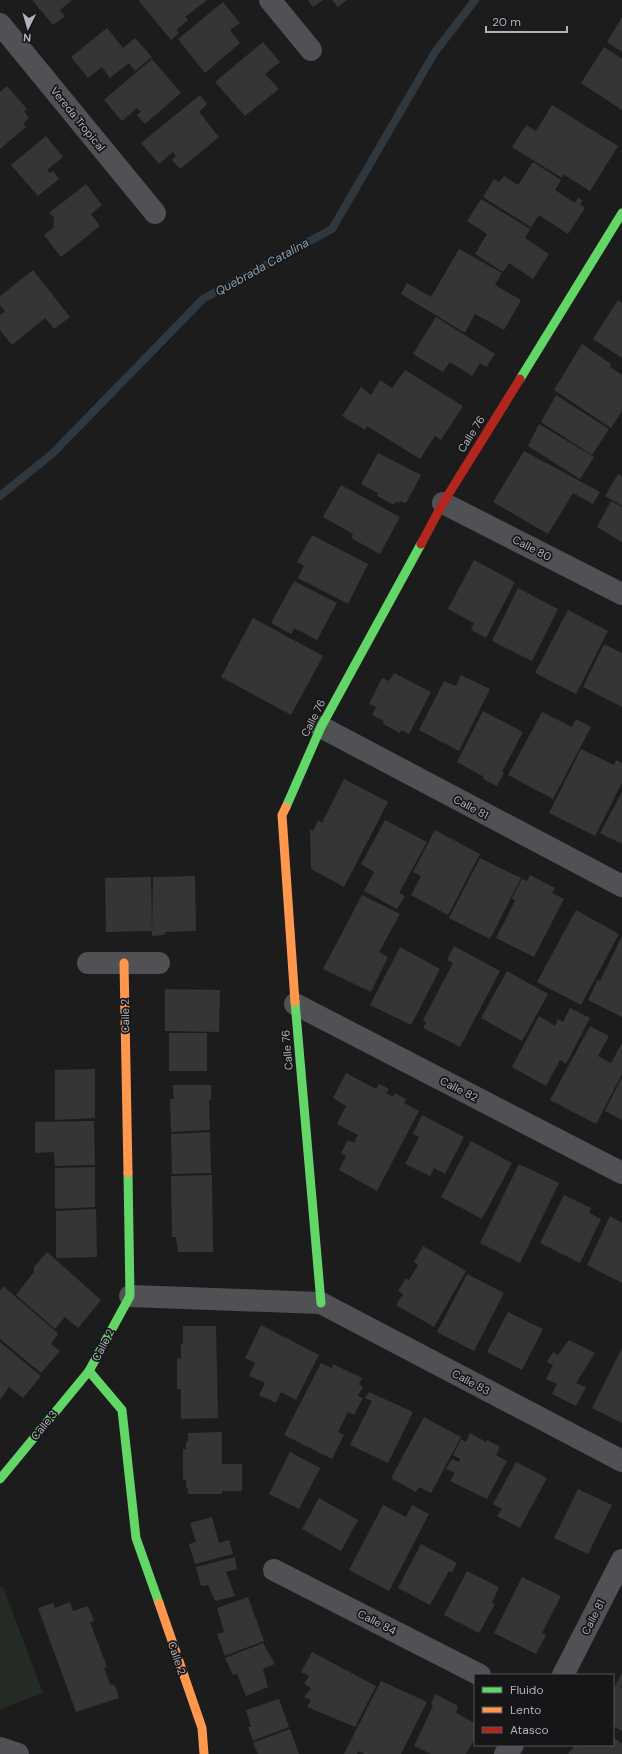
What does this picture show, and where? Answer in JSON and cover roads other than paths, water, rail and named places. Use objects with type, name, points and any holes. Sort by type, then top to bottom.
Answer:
[{"type":"street","points":[[270,0],[311,50]]},
{"type":"street","name":"Vereda Tropical","points":[[0,24],[155,213]]},
{"type":"street","name":"Calle 76","points":[[321,1303],[295,1004],[282,815],[321,727],[443,503],[622,213]]},
{"type":"street","name":"Calle 80","points":[[443,503],[622,594]]},
{"type":"street","name":"Calle 81","points":[[321,727],[622,886]]},
{"type":"street","points":[[88,963],[159,964]]},
{"type":"street","name":"Calle 2","points":[[124,963],[130,1296],[89,1371],[122,1410],[136,1538],[202,1728],[204,1754]]},
{"type":"street","name":"Calle 82","points":[[295,1004],[622,1173]]},
{"type":"street","points":[[130,1296],[321,1303]]},
{"type":"street","name":"Calle 83","points":[[321,1303],[622,1460]]},
{"type":"street","name":"Calle 3","points":[[0,1480],[89,1371]]},
{"type":"street","name":"Calle 81","points":[[564,1674],[622,1560]]},
{"type":"street","name":"Calle 84","points":[[274,1570],[478,1674]]},
{"type":"street","points":[[505,1754],[512,1746]]},
{"type":"street","points":[[0,1748],[18,1754]]},
{"type":"waterway","name":"Quebrada Catalina","points":[[0,496],[52,454],[203,299],[332,229],[435,52],[475,0]]}]
